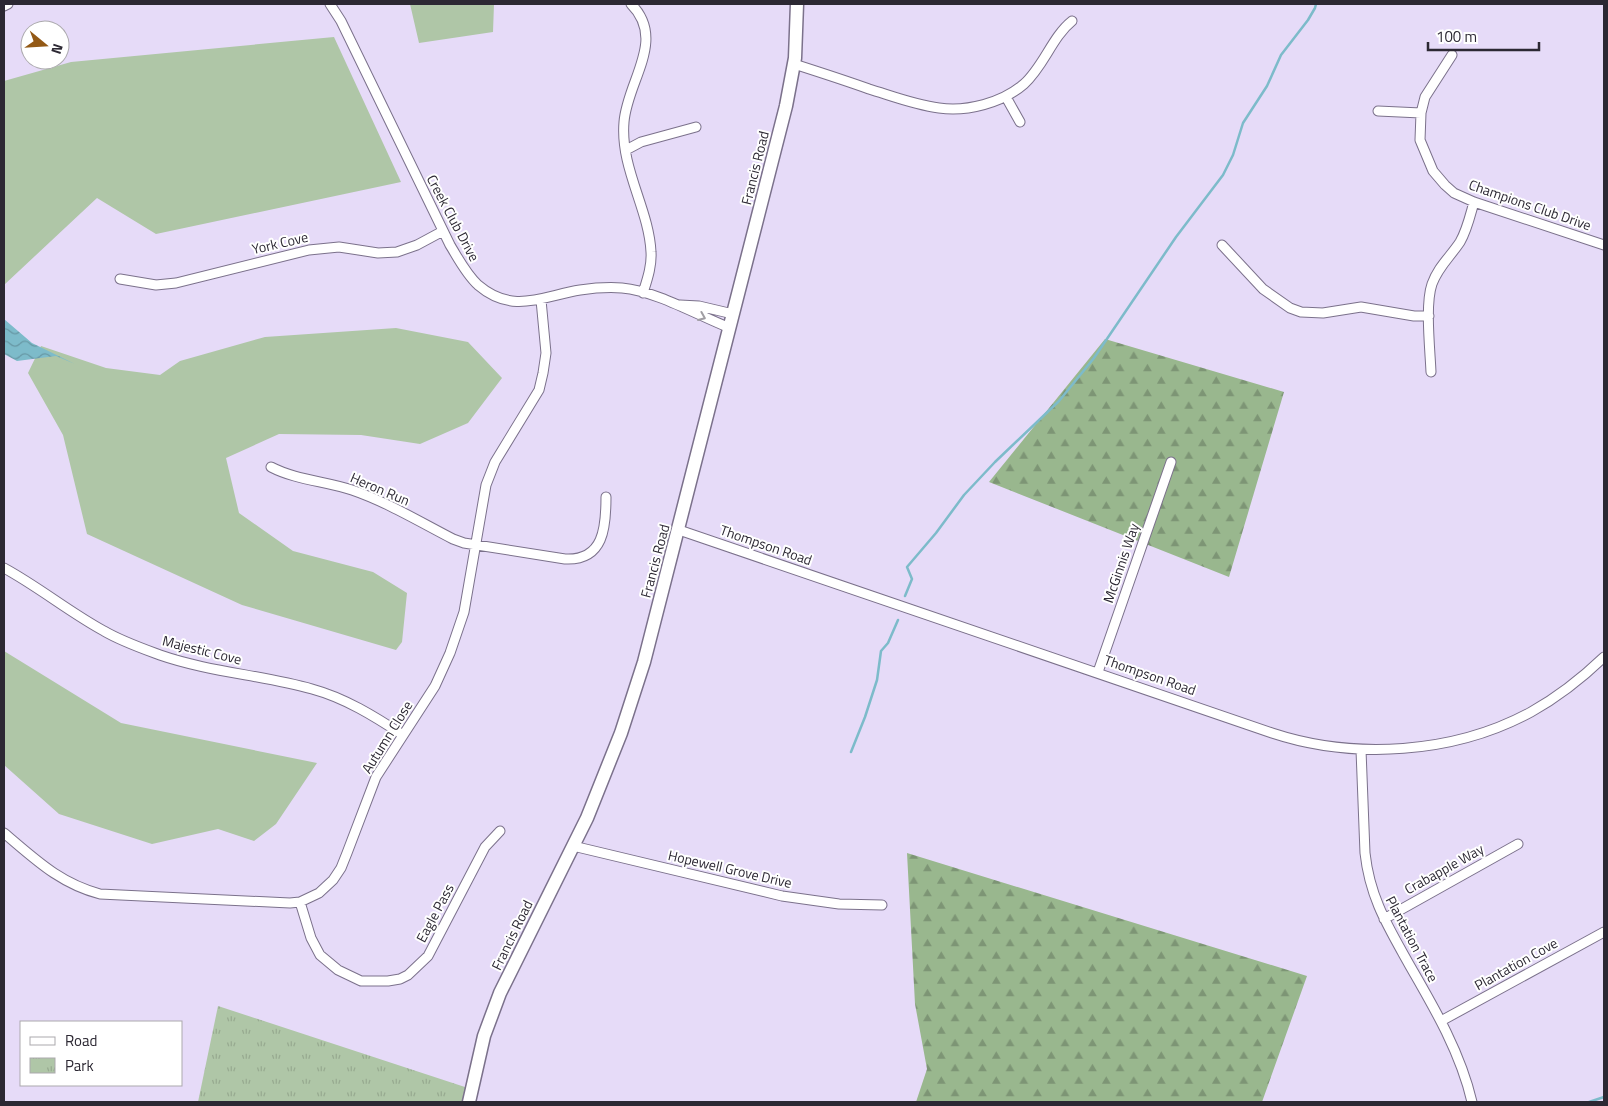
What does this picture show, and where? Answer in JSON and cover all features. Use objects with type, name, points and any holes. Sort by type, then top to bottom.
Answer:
[{"type":"street","points":[[4,6],[8,4]]},
{"type":"street","name":"Creek Club Drive","points":[[330,4],[341,21],[443,231],[467,273],[489,293],[500,298],[527,302],[579,290],[605,287],[624,288],[675,304],[730,328]]},
{"type":"street","points":[[631,4],[641,17],[647,38],[646,50],[630,95],[624,122],[626,150],[632,183],[650,237],[649,276],[643,293]]},
{"type":"street","name":"Francis Road","points":[[469,1102],[484,1036],[500,993],[601,785],[634,697],[679,530],[786,106],[794,64],[797,36],[797,4]]},
{"type":"street","points":[[794,64],[901,100],[940,108],[978,107],[1006,96],[1024,84],[1039,66],[1060,34],[1072,21]]},
{"type":"street","name":"Champions Club Drive","points":[[1452,55],[1428,91],[1421,113],[1420,140],[1423,151],[1433,171],[1444,185],[1454,193],[1474,202],[1604,244]]},
{"type":"street","points":[[1006,96],[1020,122]]},
{"type":"street","points":[[1378,110],[1421,113]]},
{"type":"street","points":[[626,150],[641,142],[696,127]]},
{"type":"street","points":[[1431,372],[1428,297],[1441,265],[1455,249],[1465,232],[1474,202]]},
{"type":"street","name":"York Cove","points":[[120,278],[156,285],[176,283],[309,250],[339,247],[378,253],[397,252],[418,245],[443,231]]},
{"type":"street","points":[[1222,245],[1263,289],[1290,308],[1301,312],[1323,313],[1362,308],[1414,316],[1429,316]]},
{"type":"street","name":"Autumn Close","points":[[4,833],[56,875],[81,889],[100,894],[290,903],[300,902],[319,893],[333,880],[347,853],[376,777],[435,686],[450,653],[464,612],[486,485],[501,451],[539,390],[546,353],[541,300]]},
{"type":"street","name":"Creek Club Drive","points":[[675,304],[699,306],[733,314]]},
{"type":"street","name":"McGinnis Way","points":[[1098,672],[1171,462]]},
{"type":"street","name":"Heron Run","points":[[270,467],[285,474],[351,490],[374,498],[454,539],[566,559],[584,557],[599,544],[603,534],[606,497]]},
{"type":"street","name":"Thompson Road","points":[[679,530],[1284,737],[1322,746],[1361,750],[1389,749],[1455,740],[1498,726],[1530,712],[1579,679],[1604,657]]},
{"type":"street","name":"Majestic Cove","points":[[4,568],[105,631],[132,644],[190,664],[312,689],[351,703],[403,735]]},
{"type":"street","name":"Plantation Trace","points":[[1361,750],[1367,868],[1374,897],[1384,919],[1441,1021],[1465,1078],[1472,1102]]},
{"type":"street","name":"Eagle Pass","points":[[300,902],[311,938],[320,955],[338,970],[361,981],[400,979],[408,975],[428,956],[486,847],[500,832]]},
{"type":"street","name":"Crabapple Way","points":[[1384,919],[1518,844]]},
{"type":"street","name":"Hopewell Grove Drive","points":[[573,846],[782,896],[839,904],[882,905]]},
{"type":"street","name":"Plantation Cove","points":[[1441,1021],[1604,932]]},
{"type":"green space","points":[[410,4],[494,4],[493,32],[419,43]]},
{"type":"green space","points":[[334,37],[401,182],[156,234],[97,198],[4,285],[4,81],[43,70],[70,70],[71,62]]},
{"type":"green space","points":[[396,328],[468,342],[502,378],[468,423],[420,444],[361,435],[279,434],[226,458],[239,513],[293,551],[373,572],[407,593],[402,642],[396,650],[242,605],[87,534],[63,435],[28,373],[41,346],[106,368],[160,375],[180,361],[265,337]]},
{"type":"green space","points":[[1105,339],[1284,392],[1229,577],[989,482]]},
{"type":"green space","points":[[4,651],[121,723],[317,763],[276,824],[254,841],[218,829],[152,844],[59,814],[4,765]]},
{"type":"green space","points":[[907,853],[1307,976],[1262,1102],[916,1102],[927,1069],[915,1004]]},
{"type":"green space","points":[[218,1006],[471,1089],[469,1102],[198,1102]]},
{"type":"water","points":[[4,319],[32,343],[75,364],[56,356],[17,361],[4,354]]},
{"type":"waterway","points":[[905,596],[912,579],[907,567],[936,533],[964,495],[995,462],[1059,401],[1094,358],[1176,237],[1223,175],[1233,155],[1243,123],[1267,86],[1281,55],[1308,20],[1316,4]]},
{"type":"waterway","points":[[851,752],[877,680],[881,651],[888,643],[898,620]]},
{"type":"waterway","points":[[1589,1102],[1604,1097]]}]
